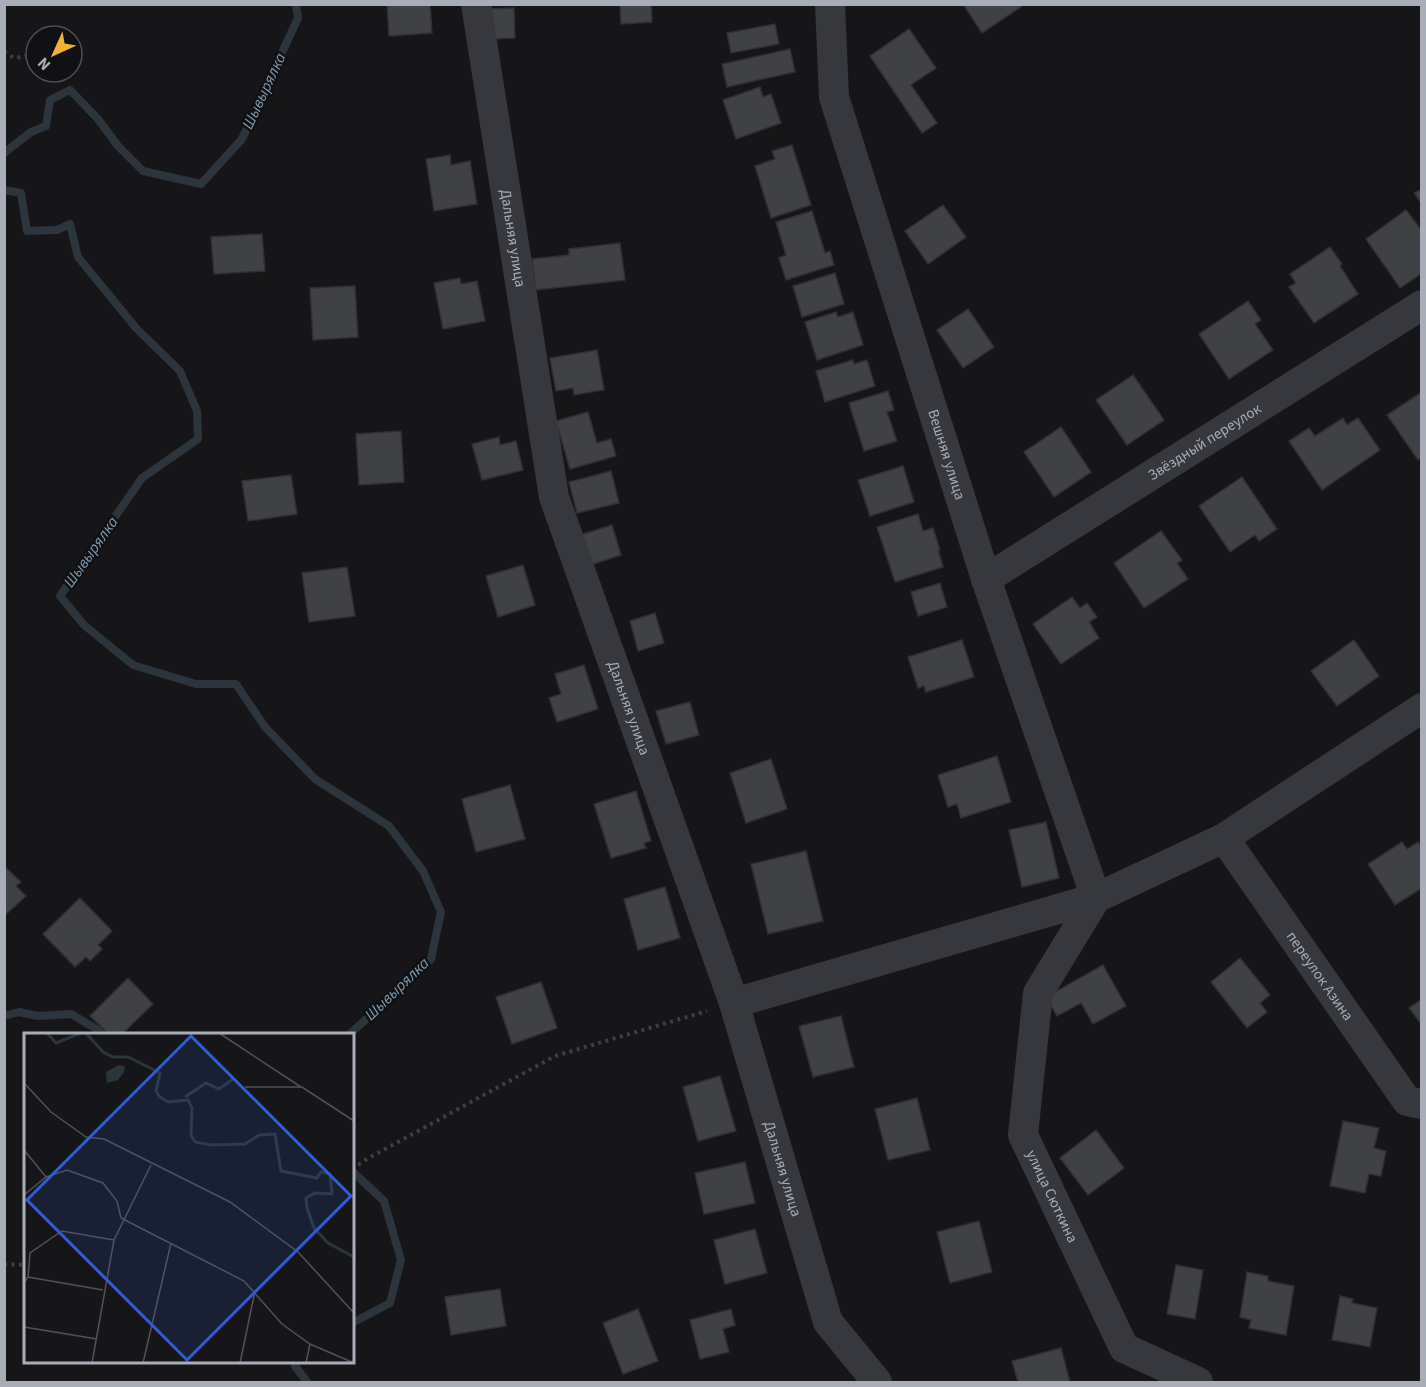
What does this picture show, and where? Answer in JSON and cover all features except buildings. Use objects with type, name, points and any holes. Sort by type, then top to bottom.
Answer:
[{"type":"street","name":"Дальняя улица","points":[[477,4],[554,497],[734,1003],[828,1322],[877,1383]]},
{"type":"street","name":"Вешняя улица","points":[[830,4],[834,97],[986,579],[1096,898]]},
{"type":"street","name":"Звёздный переулок","points":[[986,579],[1422,305]]},
{"type":"street","points":[[734,1003],[1096,898],[1224,838],[1422,708]]},
{"type":"street","name":"переулок Азина","points":[[1224,838],[1407,1101],[1422,1104]]},
{"type":"street","name":"улица Сюткина","points":[[1096,898],[1038,993],[1023,1135],[1124,1348],[1198,1383]]},
{"type":"path","points":[[4,52],[14,58],[24,57]]},
{"type":"path","points":[[354,1168],[555,1056],[734,1003]]},
{"type":"path","points":[[4,1264],[24,1265]]},
{"type":"waterway","name":"Шывырялка","points":[[4,153],[31,132],[46,126],[50,100],[70,90],[98,119],[118,146],[143,171],[201,184],[242,139],[298,18],[296,4]]},
{"type":"waterway","name":"Шывырялка","points":[[4,190],[21,193],[27,231],[57,230],[70,224],[78,257],[136,328],[180,371],[197,411],[198,439],[142,478],[60,596],[84,625],[133,665],[196,684],[236,684],[265,727],[315,779],[389,826],[423,871],[441,912],[431,959],[351,1033]]},
{"type":"waterway","points":[[4,1016],[19,1012],[38,1016],[71,1014],[103,1033]]},
{"type":"waterway","name":"Шывырялка","points":[[354,1173],[384,1201],[401,1260],[390,1303],[354,1322]]},
{"type":"waterway","name":"Шывырялка","points":[[296,1363],[295,1366],[307,1382]]}]
